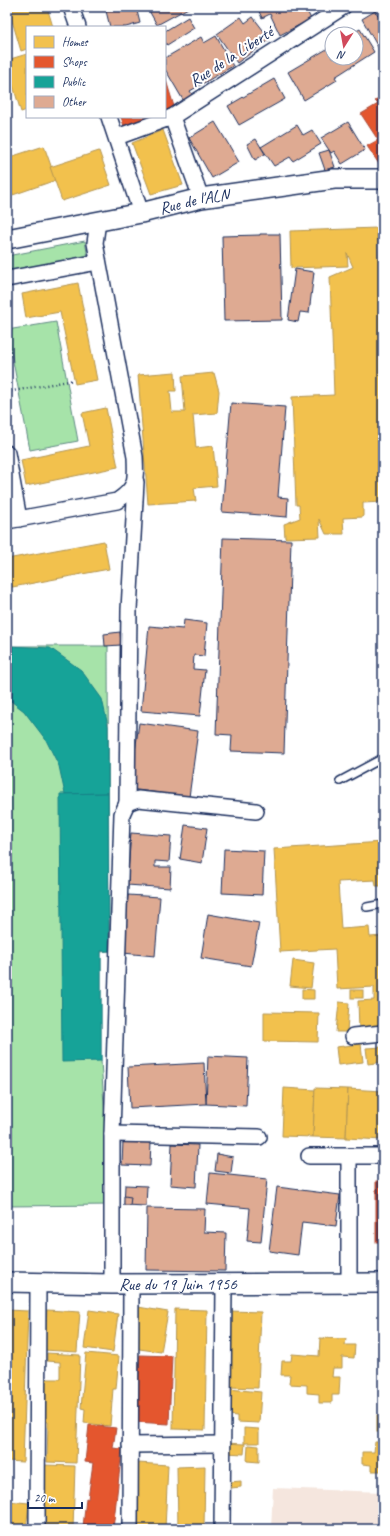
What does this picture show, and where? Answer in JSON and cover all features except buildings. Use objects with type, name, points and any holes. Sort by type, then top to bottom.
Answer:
[{"type":"street","points":[[71,7],[78,26]]},
{"type":"street","name":"Rue de la Liberté","points":[[116,137],[172,117],[343,7]]},
{"type":"street","points":[[172,117],[201,198]]},
{"type":"street","points":[[109,118],[141,213]]},
{"type":"street","name":"Rue de l'ALN","points":[[7,239],[141,213],[201,198],[334,179],[383,179]]},
{"type":"street","points":[[98,221],[95,243],[98,262],[136,458],[129,610],[127,803],[122,814],[112,1134],[112,1284]]},
{"type":"street","points":[[7,279],[98,262]]},
{"type":"street","points":[[7,453],[13,520],[117,501],[129,493],[136,478]]},
{"type":"street","points":[[127,803],[138,799],[256,811]]},
{"type":"street","points":[[353,1036],[383,1033]]},
{"type":"street","points":[[112,1134],[259,1136]]},
{"type":"street","points":[[309,1156],[383,1156]]},
{"type":"street","points":[[349,1156],[349,1284]]},
{"type":"street","name":"Rue du 19 Juin 1956","points":[[7,1282],[112,1284],[383,1283]]},
{"type":"street","points":[[37,1529],[38,1282]]},
{"type":"street","points":[[130,1529],[131,1284]]},
{"type":"street","points":[[222,1529],[224,1284]]},
{"type":"street","points":[[130,1445],[222,1444]]},
{"type":"lane","points":[[340,781],[383,758]]},
{"type":"lane","points":[[367,907],[383,904]]},
{"type":"path","points":[[7,392],[74,380]]},
{"type":"shaded area","points":[[273,1488],[383,1492],[383,1529],[271,1529]]},
{"type":"green space","points":[[85,241],[88,258],[7,273],[7,256]]},
{"type":"green space","points":[[56,322],[78,441],[30,450],[7,330]]},
{"type":"green space","points":[[7,646],[108,646],[109,951],[101,952],[101,1061],[111,1205],[7,1206]]}]
